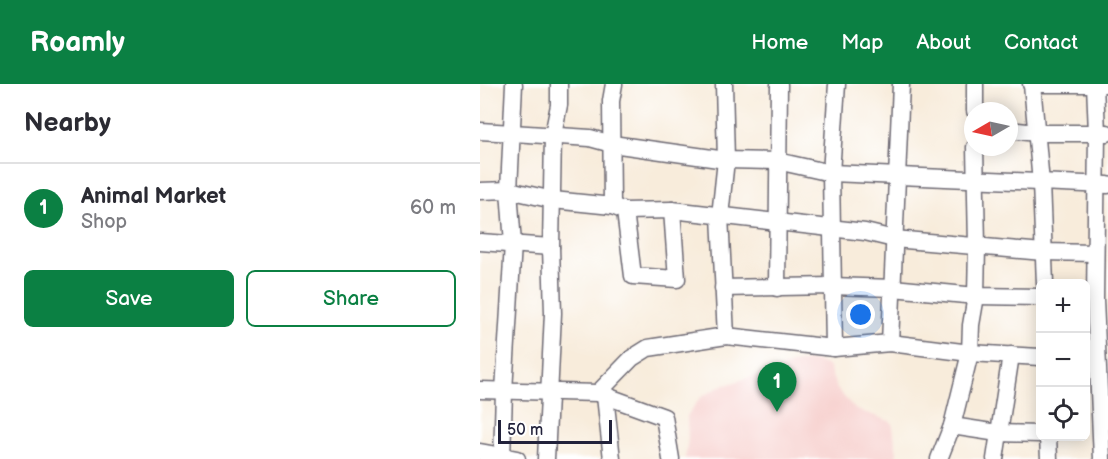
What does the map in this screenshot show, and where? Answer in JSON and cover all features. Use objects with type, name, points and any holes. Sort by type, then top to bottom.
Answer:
[{"type":"street","points":[[480,452],[508,458],[504,391],[513,244],[509,190],[514,84]]},
{"type":"street","points":[[546,459],[553,313],[551,247],[553,135],[559,105],[559,84]]},
{"type":"street","points":[[614,84],[611,101],[612,144],[619,208],[633,276],[677,279],[672,210]]},
{"type":"street","points":[[724,84],[726,160],[720,216],[726,336]]},
{"type":"street","points":[[777,288],[779,84]]},
{"type":"street","points":[[834,348],[831,286],[833,229],[831,173],[837,84]]},
{"type":"street","points":[[890,343],[901,84]]},
{"type":"street","points":[[975,84],[975,102]]},
{"type":"street","points":[[1045,279],[1041,183],[1032,84],[1105,84]]},
{"type":"street","points":[[1095,84],[1102,133],[1102,185],[1095,253],[1098,433],[1102,459]]},
{"type":"street","points":[[1018,131],[1102,133]]},
{"type":"street","points":[[480,132],[590,138],[612,144],[726,160],[777,161],[831,173],[1102,185]]},
{"type":"street","points":[[939,459],[952,426],[969,353],[976,296],[975,156]]},
{"type":"street","points":[[480,191],[509,190],[553,200],[619,208],[672,210],[865,232],[894,239],[1043,252],[1095,253]]},
{"type":"street","points":[[480,242],[551,247]]},
{"type":"street","points":[[723,288],[831,286],[893,288],[976,296],[1036,297]]},
{"type":"street","points":[[601,394],[632,358],[648,348],[726,336],[834,348],[890,343],[969,353],[1036,357]]},
{"type":"street","points":[[995,459],[1011,355]]},
{"type":"street","points":[[480,390],[601,394],[614,398],[664,417],[671,459]]},
{"type":"street","points":[[601,394],[612,459]]},
{"type":"street","points":[[952,426],[998,433],[1036,434]]},
{"type":"street","points":[[1048,441],[1049,459]]},
{"type":"shaded area","points":[[816,361],[828,366],[837,389],[855,409],[892,422],[896,459],[685,459],[688,439],[687,416],[700,398],[719,387],[798,362]]},
{"type":"place","name":"Animal Market","points":[[777,412]]}]
